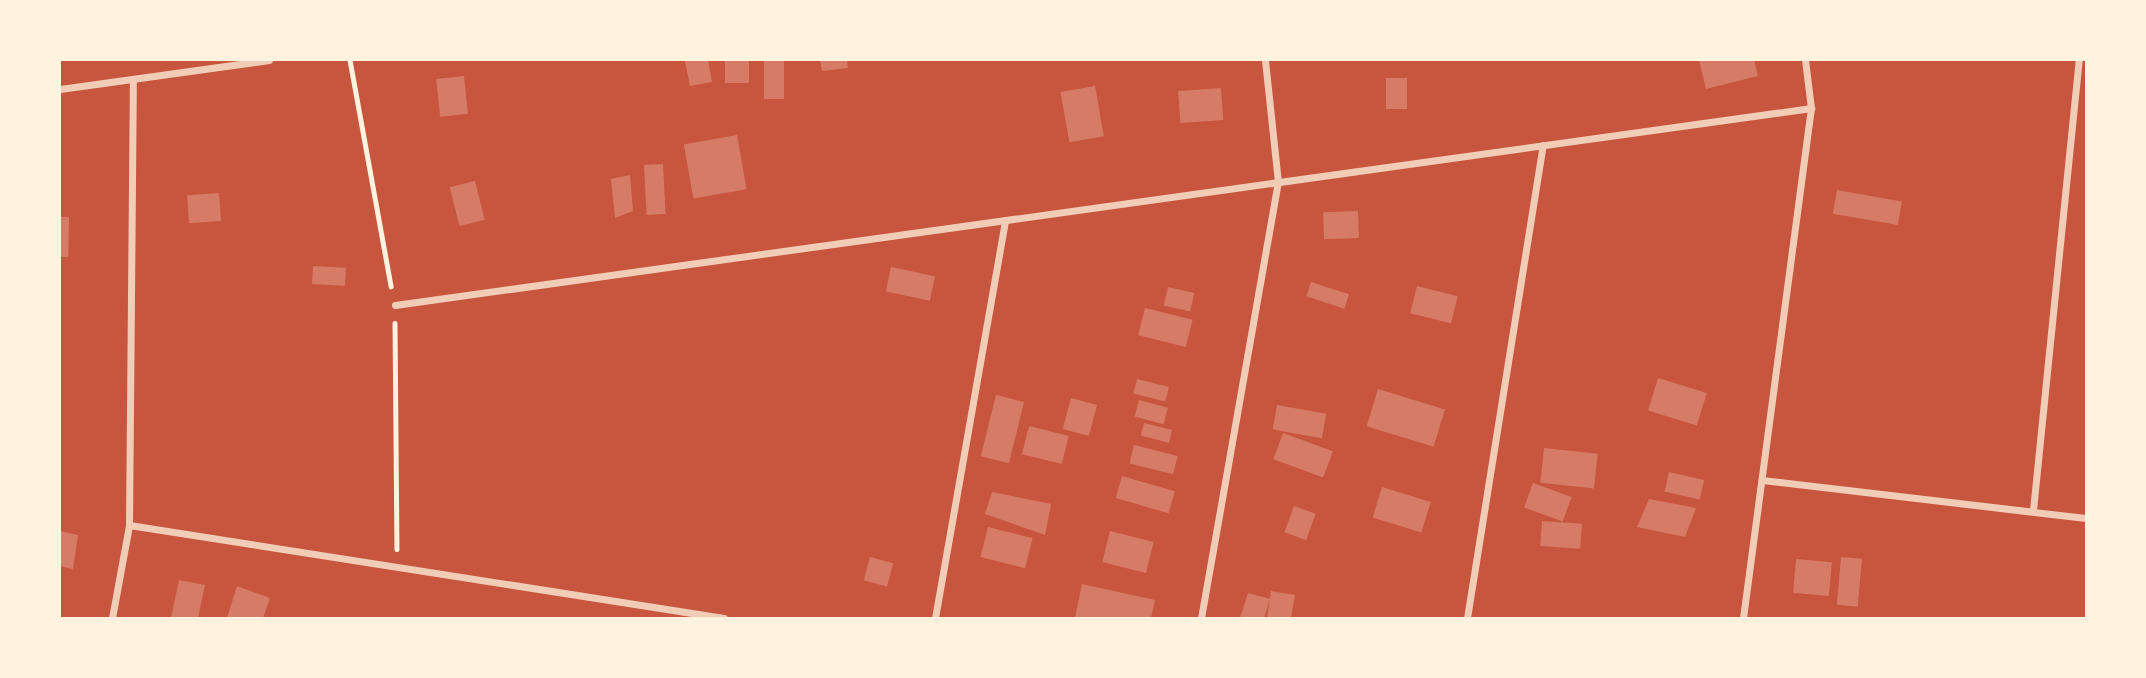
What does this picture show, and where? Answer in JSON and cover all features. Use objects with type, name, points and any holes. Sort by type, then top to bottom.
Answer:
[{"type":"street","points":[[60,89],[270,60]]},
{"type":"street","points":[[1201,618],[1278,182],[1265,60]]},
{"type":"street","points":[[1743,618],[1811,108],[1805,60]]},
{"type":"street","points":[[2032,510],[2079,60]]},
{"type":"street","points":[[112,618],[129,525],[133,80]]},
{"type":"street","points":[[395,305],[1811,108]]},
{"type":"street","points":[[1467,618],[1543,145]]},
{"type":"street","points":[[935,618],[1005,220]]},
{"type":"street","points":[[1762,480],[2087,518]]},
{"type":"street","points":[[129,525],[724,618]]},
{"type":"building","points":[[708,60],[712,82],[690,86],[685,61]]},
{"type":"building","points":[[725,60],[749,60],[749,83],[725,83]]},
{"type":"building","points":[[764,60],[784,60],[784,99],[764,99]]},
{"type":"building","points":[[820,60],[847,60],[848,68],[822,71]]},
{"type":"building","points":[[1699,60],[1754,60],[1758,76],[1706,89]]},
{"type":"building","points":[[464,76],[468,114],[440,117],[436,79]]},
{"type":"building","points":[[1386,78],[1407,78],[1407,109],[1386,109]]},
{"type":"building","points":[[1095,86],[1104,136],[1069,142],[1061,92]]},
{"type":"building","points":[[1221,88],[1223,120],[1180,123],[1178,91]]},
{"type":"building","points":[[737,135],[747,189],[693,199],[684,144]]},
{"type":"building","points":[[663,164],[666,214],[647,215],[644,165]]},
{"type":"building","points":[[630,175],[633,211],[615,218],[611,179]]},
{"type":"building","points":[[475,181],[485,220],[459,226],[450,187]]},
{"type":"building","points":[[1837,190],[1902,201],[1898,225],[1833,214]]},
{"type":"building","points":[[219,193],[221,221],[189,223],[187,195]]},
{"type":"building","points":[[1358,211],[1359,238],[1324,239],[1323,212]]},
{"type":"building","points":[[60,217],[69,217],[68,257],[60,257]]},
{"type":"building","points":[[313,266],[346,268],[345,286],[312,284]]},
{"type":"building","points":[[891,267],[935,276],[930,301],[886,291]]},
{"type":"building","points":[[1311,282],[1349,294],[1344,309],[1306,296]]},
{"type":"building","points":[[1417,286],[1458,296],[1451,323],[1410,313]]},
{"type":"building","points":[[1168,287],[1194,293],[1190,312],[1164,306]]},
{"type":"building","points":[[1145,308],[1193,320],[1186,347],[1138,335]]},
{"type":"building","points":[[1658,378],[1707,393],[1697,425],[1648,411]]},
{"type":"building","points":[[1137,379],[1169,387],[1165,402],[1133,394]]},
{"type":"building","points":[[1378,389],[1445,409],[1434,447],[1367,426]]},
{"type":"building","points":[[996,395],[1024,402],[1009,463],[981,456]]},
{"type":"building","points":[[1071,398],[1097,405],[1089,436],[1063,429]]},
{"type":"building","points":[[1139,400],[1168,408],[1164,424],[1135,416]]},
{"type":"building","points":[[1277,405],[1326,414],[1322,438],[1273,430]]},
{"type":"building","points":[[1144,423],[1172,430],[1169,443],[1141,436]]},
{"type":"building","points":[[1029,426],[1069,436],[1062,464],[1022,454]]},
{"type":"building","points":[[1283,433],[1333,451],[1323,477],[1273,459]]},
{"type":"building","points":[[1134,445],[1178,456],[1173,474],[1129,463]]},
{"type":"building","points":[[1544,448],[1598,454],[1594,488],[1540,483]]},
{"type":"building","points":[[1669,472],[1704,480],[1700,500],[1665,491]]},
{"type":"building","points":[[1122,476],[1175,491],[1169,513],[1116,498]]},
{"type":"building","points":[[1533,483],[1572,497],[1563,521],[1524,507]]},
{"type":"building","points":[[1382,487],[1431,502],[1421,533],[1373,518]]},
{"type":"building","points":[[992,492],[1051,504],[1045,535],[985,514]]},
{"type":"building","points":[[1649,499],[1696,508],[1685,537],[1637,527]]},
{"type":"building","points":[[1294,506],[1316,514],[1306,540],[1284,532]]},
{"type":"building","points":[[1542,521],[1582,524],[1580,549],[1540,546]]},
{"type":"building","points":[[988,527],[1033,538],[1025,568],[981,557]]},
{"type":"building","points":[[60,531],[78,535],[73,569],[60,566]]},
{"type":"building","points":[[1110,531],[1154,542],[1146,573],[1102,562]]},
{"type":"building","points":[[870,557],[893,563],[887,586],[864,580]]},
{"type":"building","points":[[1841,557],[1862,559],[1858,607],[1837,605]]},
{"type":"building","points":[[1796,559],[1832,562],[1829,596],[1793,593]]},
{"type":"building","points":[[179,580],[205,585],[198,618],[171,618]]},
{"type":"building","points":[[1082,584],[1155,600],[1151,618],[1075,618]]},
{"type":"building","points":[[237,586],[270,598],[263,618],[227,618]]},
{"type":"building","points":[[1271,591],[1295,595],[1291,618],[1267,618]]},
{"type":"building","points":[[1248,593],[1270,599],[1264,618],[1240,618]]}]
